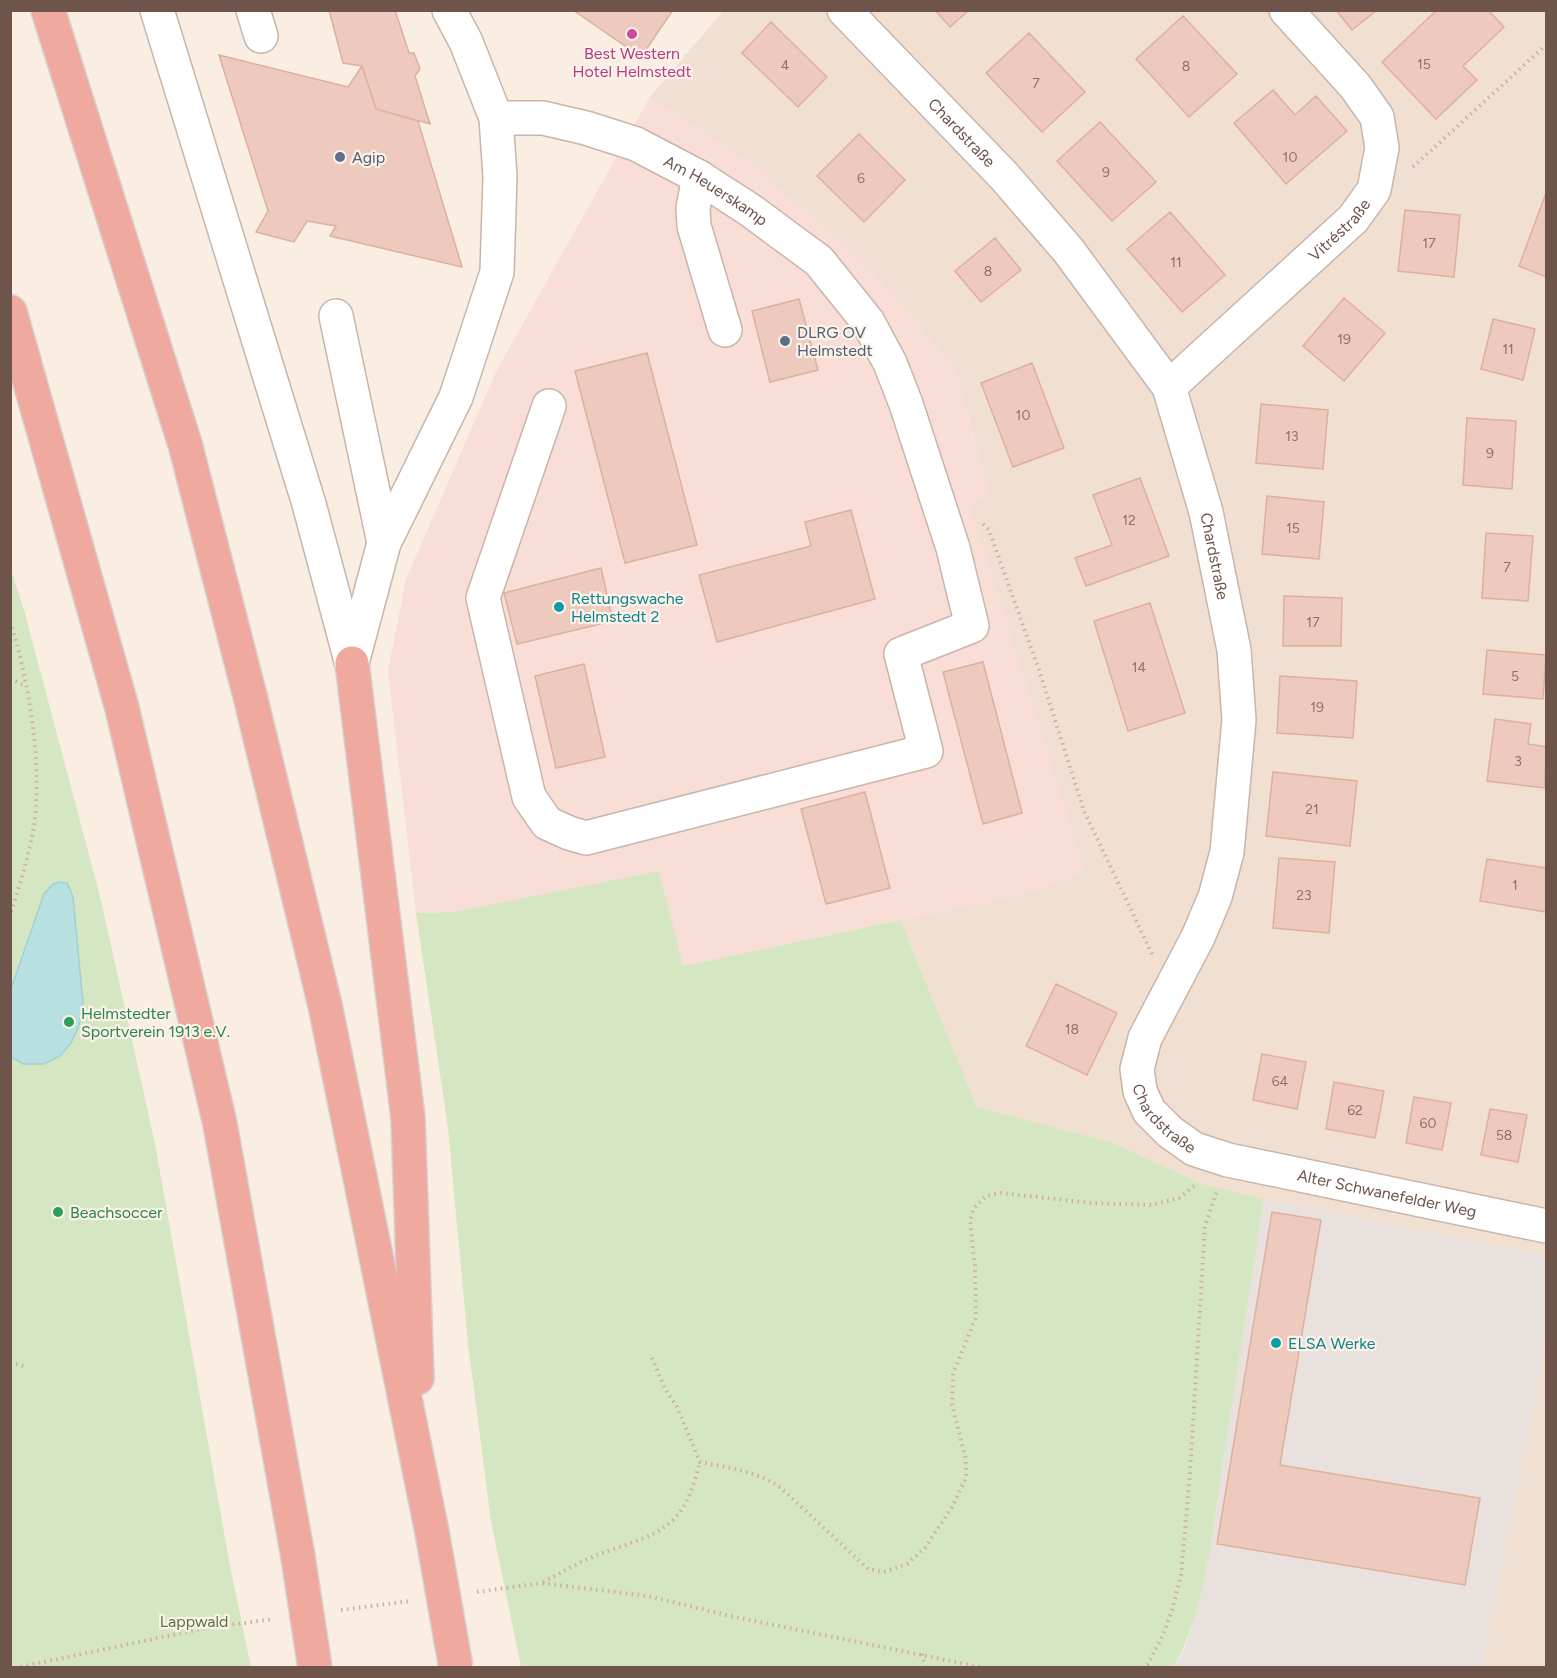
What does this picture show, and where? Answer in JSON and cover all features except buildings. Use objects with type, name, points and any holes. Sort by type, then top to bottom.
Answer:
[{"type":"highway","points":[[48,10],[184,444],[250,700],[325,1005],[432,1532],[456,1668]]},
{"type":"highway","points":[[10,312],[122,708],[220,1124],[298,1557],[315,1668]]},
{"type":"highway","points":[[351,663],[408,1118],[420,1476]]},
{"type":"street","points":[[157,10],[309,504],[351,663]]},
{"type":"street","points":[[351,663],[384,543],[456,397],[497,272],[500,177],[496,118],[466,42],[449,10]]},
{"type":"street","name":"Chardstraße","points":[[844,10],[1004,176],[1068,250],[1169,387],[1206,512],[1234,651],[1239,720],[1227,852],[1215,897],[1198,937],[1145,1038],[1137,1069],[1140,1091],[1149,1111],[1170,1132],[1194,1149],[1228,1160]]},
{"type":"street","name":"Vitréstraße","points":[[1169,387],[1353,219],[1374,190],[1382,148],[1377,117],[1355,86],[1286,10]]},
{"type":"street","name":"Am Heuerskamp","points":[[496,118],[543,118],[586,128],[636,144],[699,177],[750,210],[819,261],[868,322],[890,363],[925,458],[953,548],[972,626],[901,654],[926,751],[586,838],[547,823],[529,797],[483,598],[549,406]]},
{"type":"street","points":[[699,177],[693,208],[694,226],[725,330]]},
{"type":"street","points":[[336,316],[384,543]]},
{"type":"street","name":"Alter Schwanefelder Weg","points":[[1228,1160],[1546,1225]]},
{"type":"path","points":[[1374,190],[1406,174],[1546,45]]},
{"type":"path","points":[[10,622],[26,686],[34,736],[36,781],[33,829],[10,915]]},
{"type":"path","points":[[1039,670],[1084,811],[1169,990]]},
{"type":"path","points":[[10,679],[26,686]]},
{"type":"path","points":[[700,1462],[745,1471],[766,1478],[781,1488],[868,1569],[884,1572],[907,1564],[925,1548],[943,1522],[966,1478],[966,1460],[952,1405],[953,1374],[976,1317],[975,1268],[970,1221],[974,1208],[986,1196],[1001,1193],[1092,1203],[1151,1205],[1179,1198],[1228,1160]]},
{"type":"path","points":[[1142,1668],[1148,1664],[1163,1635],[1181,1575],[1190,1473],[1205,1225],[1228,1160]]},
{"type":"path","points":[[541,1583],[595,1556],[651,1534],[674,1520],[687,1502],[700,1462],[677,1407],[665,1389],[652,1358]]},
{"type":"path","points":[[10,1363],[24,1366]]},
{"type":"path","points":[[470,1593],[541,1583],[648,1596],[730,1616],[985,1668]]},
{"type":"path","points":[[333,1611],[413,1600]]},
{"type":"path","points":[[15,1668],[206,1628],[275,1618]]},
{"type":"path","points":[[922,1654],[925,1668]]},
{"type":"shaded area","points":[[723,11],[1546,11],[1546,1256],[1264,1199],[1202,1184],[1111,1142],[977,1107],[900,920],[1039,890],[970,503],[989,494],[955,368],[869,268],[755,167],[650,97]]},
{"type":"shaded area","points":[[650,97],[755,167],[869,268],[955,368],[989,495],[970,503],[1085,872],[1039,890],[683,966],[472,908],[453,912],[416,913],[388,671],[406,579],[497,370]]},
{"type":"shaded area","points":[[1264,1199],[1546,1256],[1546,1342],[1482,1667],[1174,1668],[1185,1648],[1194,1620],[1208,1557]]},
{"type":"shaded area","points":[[1546,1342],[1546,1667],[1482,1667]]},
{"type":"green space","name":"Helmstedter Sportverein 1913 e.V.","points":[[10,567],[24,610],[101,900],[155,1144],[230,1566],[251,1667],[11,1667]]},
{"type":"green space","points":[[659,871],[683,966],[900,920],[977,1107],[1111,1142],[1202,1184],[1264,1199],[1206,1571],[1185,1645],[1174,1667],[521,1667],[491,1521],[468,1344],[448,1128],[416,913],[453,912]]},
{"type":"water","points":[[67,883],[73,897],[83,1003],[79,1026],[71,1043],[60,1056],[44,1064],[23,1064],[11,1057],[11,989],[44,894],[53,884]]},
{"type":"place","name":"Best Western Hotel Helmstedt","points":[[632,34]]},
{"type":"place","name":"Agip","points":[[340,157]]},
{"type":"place","name":"DLRG OV Helmstedt","points":[[785,341]]},
{"type":"place","name":"Rettungswache Helmstedt 2","points":[[559,607]]},
{"type":"place","name":"Helmstedter Sportverein 1913 e.V.","points":[[69,1022]]},
{"type":"place","name":"Beachsoccer","points":[[58,1212]]},
{"type":"place","name":"ELSA Werke","points":[[1276,1343]]},
{"type":"park label","name":"Lappwald","points":[[194,1621]]}]
